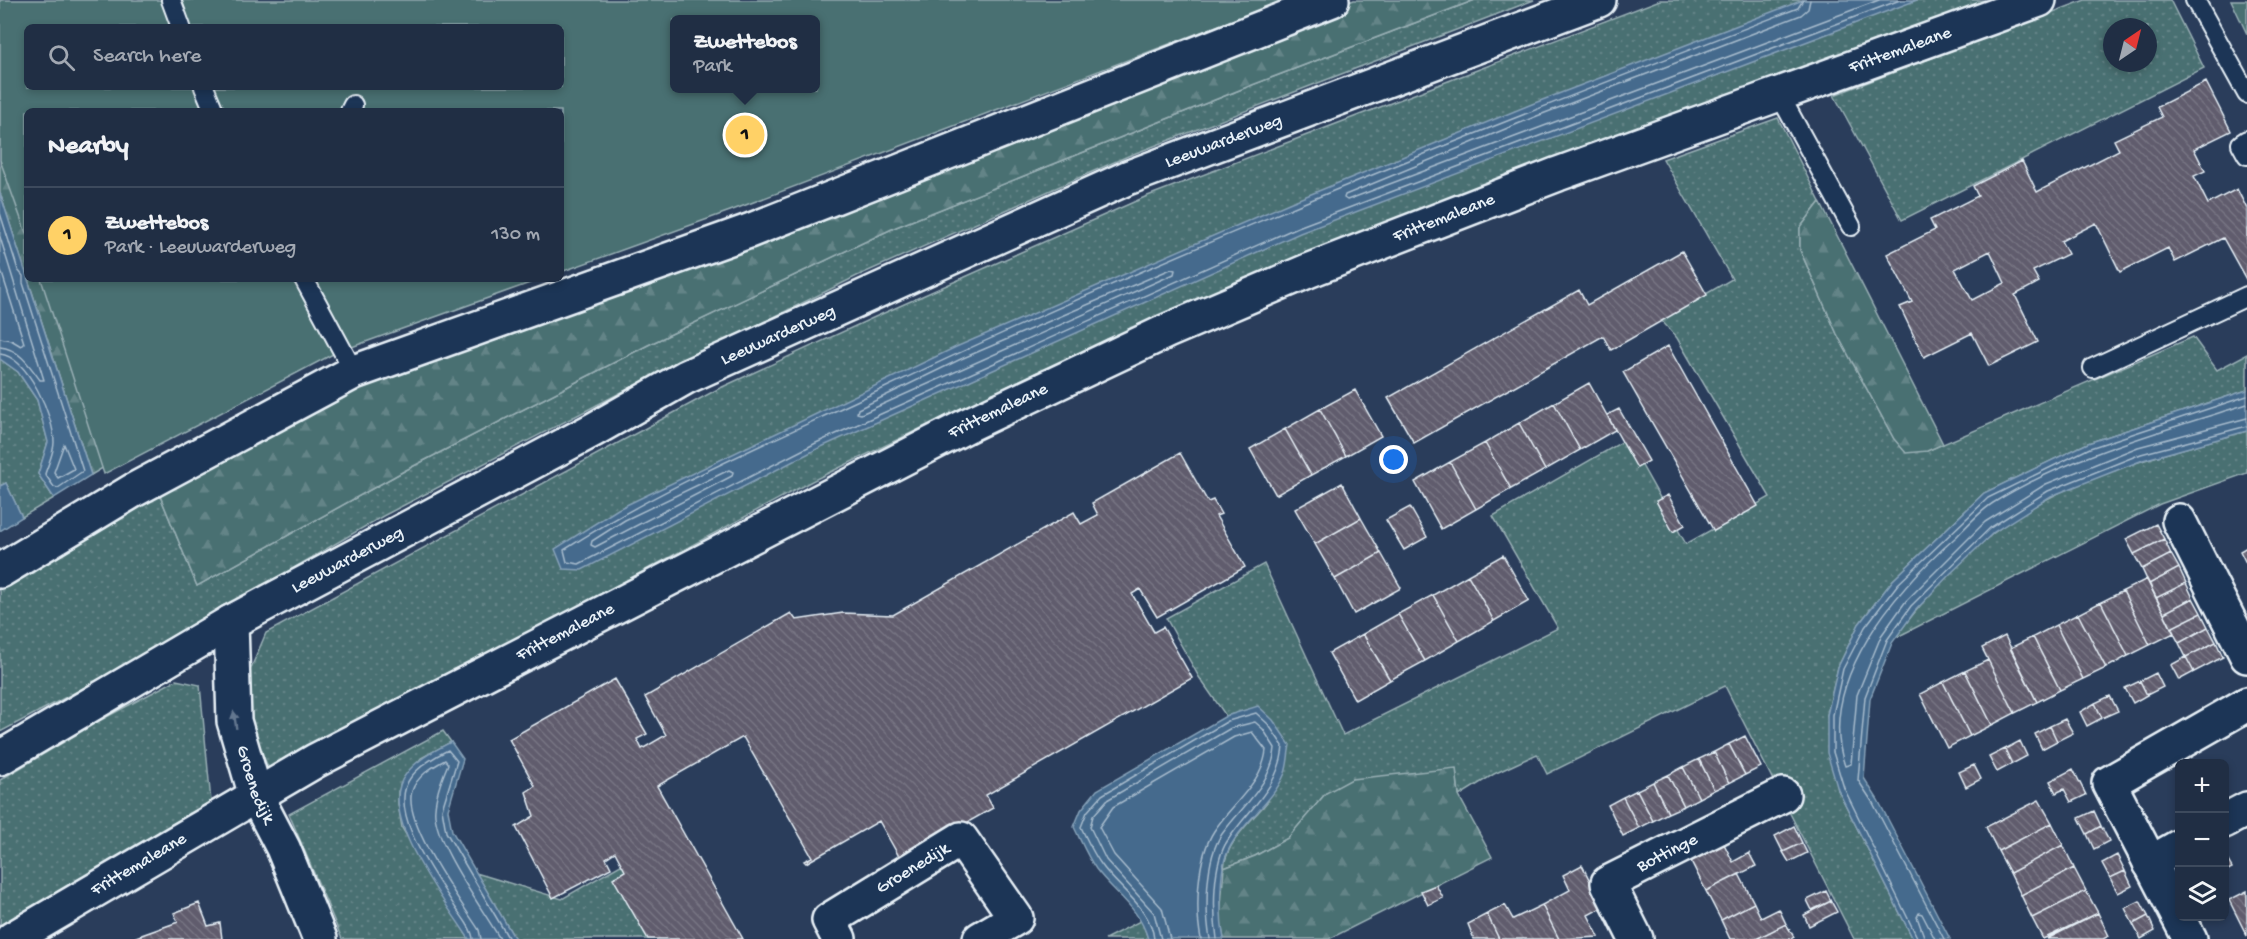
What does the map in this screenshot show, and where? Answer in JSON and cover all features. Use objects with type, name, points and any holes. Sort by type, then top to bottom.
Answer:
[{"type":"street","points":[[0,571],[134,490],[354,372],[749,231],[1332,0]]},
{"type":"street","name":"Leeuwarderweg","points":[[0,758],[231,622],[707,368],[1127,178],[1599,0]]},
{"type":"street","name":"Frittemaleane","points":[[12,939],[315,761],[968,425],[1167,331],[1310,270],[1558,174],[2039,0]]},
{"type":"street","points":[[2179,521],[2247,656]]},
{"type":"street","name":"Groenedijk","points":[[231,622],[234,721],[256,796],[283,848],[321,939]]},
{"type":"street","points":[[2190,939],[2109,783],[2247,704]]},
{"type":"street","name":"Bottinge","points":[[1636,939],[1608,883],[1783,795]]},
{"type":"street","points":[[2229,818],[2247,808]]},
{"type":"street","name":"Groenedijk","points":[[839,939],[829,920],[961,839],[1016,918],[980,939]]},
{"type":"street","points":[[2150,863],[2175,849]]},
{"type":"lane","points":[[171,0],[180,24]]},
{"type":"lane","points":[[2195,0],[2247,94]]},
{"type":"lane","points":[[205,90],[213,108]]},
{"type":"lane","points":[[1779,94],[1851,226]]},
{"type":"lane","points":[[2247,140],[2241,144],[2247,155]]},
{"type":"lane","points":[[306,282],[354,372]]},
{"type":"lane","points":[[2093,368],[2247,297]]},
{"type":"green space","points":[[0,0],[1285,0],[730,211],[564,271],[564,108],[24,108],[24,228],[0,160]]},
{"type":"green space","points":[[1354,0],[1475,0],[1247,87],[896,227],[648,345],[404,471],[197,586],[156,486],[351,387],[627,286],[714,261],[780,237],[1104,96]]},
{"type":"green space","points":[[1475,0],[1534,0],[1128,156],[857,276],[618,394],[383,516],[127,665],[0,732],[0,579],[156,486],[197,586],[404,471],[648,345],[896,227],[1247,87]]},
{"type":"green space","points":[[1660,0],[1990,0],[1647,124],[1471,192],[1037,372],[812,481],[270,771],[246,718],[248,675],[266,633],[718,389],[875,317],[1145,197]]},
{"type":"green space","points":[[2085,0],[2170,0],[2204,68],[1902,220],[1834,95]]},
{"type":"green space","points":[[2231,0],[2247,0],[2247,34]]},
{"type":"green space","points":[[0,91],[24,163],[24,268],[0,193]]},
{"type":"green space","points":[[1778,118],[1820,202],[1800,228],[1800,250],[1837,334],[1894,439],[1927,451],[2193,337],[2217,370],[2247,354],[2247,390],[2088,443],[1984,493],[1893,580],[1859,624],[1838,667],[1827,715],[1838,790],[1913,939],[1854,939],[1725,686],[1547,774],[1537,754],[1494,774],[1459,796],[1456,769],[1326,793],[1288,838],[1255,856],[1224,868],[1229,849],[1268,801],[1258,707],[1226,716],[1199,677],[1166,618],[1264,564],[1343,735],[1558,628],[1493,516],[1627,439],[1686,544],[1770,497],[1677,338],[1661,320],[1732,279],[1663,159]]},
{"type":"green space","points":[[1820,202],[1943,444],[1927,451],[1906,453],[1894,439],[1837,334],[1800,250],[1800,228]]},
{"type":"green space","points":[[29,282],[63,282],[121,457],[91,475]]},
{"type":"green space","points":[[42,282],[533,282],[335,353],[104,474]]},
{"type":"green space","points":[[0,359],[18,372],[37,400],[48,442],[38,474],[54,498],[22,517],[6,483],[0,486]]},
{"type":"green space","points":[[2247,431],[2247,473],[2160,504],[1895,638],[1917,609],[1954,568],[1981,543],[2023,513],[2053,496],[2116,470]]},
{"type":"green space","points":[[176,680],[200,685],[211,802],[199,815],[0,926],[0,780],[99,721]]},
{"type":"green space","points":[[443,731],[451,742],[421,758],[398,791],[398,804],[402,828],[469,939],[342,939],[289,814]]},
{"type":"green space","points":[[1456,768],[1459,796],[1492,857],[1329,939],[1224,939],[1220,918],[1224,868],[1255,856],[1288,838],[1326,793],[1352,779]]},
{"type":"green space","points":[[631,859],[675,939],[515,939],[476,873],[562,899]]},
{"type":"green space","points":[[1142,920],[1148,939],[1105,939]]},
{"type":"water","points":[[1803,0],[1917,0],[1300,233],[819,448],[582,570],[563,569],[555,549],[618,509],[956,347],[1289,203],[1532,104]]},
{"type":"water","points":[[0,193],[24,267],[24,282],[29,282],[91,475],[54,498],[38,474],[48,442],[37,400],[18,372],[0,359]]},
{"type":"water","points":[[2247,390],[2247,431],[2143,460],[2051,496],[1994,532],[1915,611],[1892,643],[1870,699],[1864,778],[1878,800],[1950,939],[1913,939],[1838,790],[1827,753],[1827,715],[1838,667],[1859,624],[1893,580],[1984,493],[2088,443]]},
{"type":"water","points":[[6,483],[22,517],[0,531],[0,486]]},
{"type":"water","points":[[1258,706],[1273,720],[1290,745],[1286,770],[1279,784],[1238,834],[1226,856],[1221,897],[1224,939],[1148,939],[1139,918],[1096,869],[1087,854],[1074,827],[1081,810],[1097,790],[1226,716]]},
{"type":"water","points":[[451,742],[463,759],[448,810],[452,831],[515,939],[469,939],[431,882],[406,834],[399,811],[399,791],[406,774],[432,752]]},
{"type":"building","points":[[2206,82],[2231,131],[2194,149],[2205,171],[2194,176],[2208,204],[2237,189],[2247,209],[2247,281],[2223,238],[2175,262],[2168,248],[2120,272],[2096,223],[2061,241],[2068,254],[2033,271],[2039,282],[2015,295],[2038,342],[1989,366],[1972,333],[1924,357],[1900,307],[1912,302],[1887,254],[1935,230],[1930,220],[1978,196],[1973,186],[2022,161],[2037,192],[2119,150],[2114,140],[2162,117],[2157,107]],"holes":[[[1990,251],[2005,283],[1972,300],[1955,269]]]},
{"type":"building","points":[[1682,251],[1707,295],[1611,350],[1603,336],[1414,443],[1388,398],[1579,290],[1587,305]]},
{"type":"building","points":[[1668,346],[1758,506],[1714,531],[1623,372]]},
{"type":"building","points":[[1589,383],[1615,430],[1580,450],[1554,403]]},
{"type":"building","points":[[1355,390],[1381,436],[1346,456],[1320,409]]},
{"type":"building","points":[[1554,403],[1580,450],[1545,470],[1519,423]]},
{"type":"building","points":[[1320,409],[1346,456],[1311,475],[1285,429]]},
{"type":"building","points":[[1619,409],[1649,461],[1637,468],[1607,415]]},
{"type":"building","points":[[1519,423],[1545,470],[1511,489],[1485,443]]},
{"type":"building","points":[[1285,429],[1311,475],[1276,495],[1250,449]]},
{"type":"building","points":[[1485,443],[1511,489],[1476,509],[1450,462]]},
{"type":"building","points":[[1180,453],[1208,502],[1213,500],[1221,514],[1216,516],[1245,567],[1157,617],[1140,589],[1132,594],[1154,632],[1163,627],[1192,678],[986,795],[993,808],[901,860],[879,821],[806,863],[804,861],[812,857],[743,737],[657,786],[743,939],[648,939],[613,878],[625,871],[615,852],[606,858],[611,868],[553,898],[516,827],[534,816],[526,792],[535,786],[509,739],[615,679],[647,734],[637,739],[642,749],[666,735],[645,697],[791,613],[796,620],[843,613],[893,615],[1074,512],[1081,524],[1098,515],[1092,503]]},
{"type":"building","points":[[1450,462],[1476,509],[1441,529],[1415,482]]},
{"type":"building","points":[[1342,483],[1361,518],[1315,544],[1295,509]]},
{"type":"building","points":[[1668,495],[1685,525],[1673,532],[1656,501]]},
{"type":"building","points":[[1410,507],[1427,537],[1404,550],[1386,520]]},
{"type":"building","points":[[1361,518],[1381,553],[1335,579],[1315,544]]},
{"type":"building","points":[[2156,524],[2164,539],[2134,554],[2126,539]]},
{"type":"building","points":[[2164,539],[2171,554],[2142,569],[2134,554]]},
{"type":"building","points":[[2247,547],[2247,565],[2240,551]]},
{"type":"building","points":[[1381,553],[1401,588],[1354,614],[1335,579]]},
{"type":"building","points":[[2171,554],[2179,568],[2149,584],[2142,569]]},
{"type":"building","points":[[1503,555],[1529,601],[1494,621],[1468,575]]},
{"type":"building","points":[[2179,568],[2186,583],[2156,598],[2149,584]]},
{"type":"building","points":[[1468,575],[1494,621],[1459,641],[1433,595]]},
{"type":"building","points":[[2147,579],[2174,633],[2150,645],[2123,591]]},
{"type":"building","points":[[2186,583],[2193,598],[2164,613],[2156,598]]},
{"type":"building","points":[[2123,591],[2150,645],[2128,656],[2101,602]]},
{"type":"building","points":[[1433,595],[1459,641],[1425,661],[1398,614]]},
{"type":"building","points":[[2193,598],[2201,613],[2171,628],[2164,613]]},
{"type":"building","points":[[2101,602],[2128,656],[2106,668],[2078,614]]},
{"type":"building","points":[[2201,613],[2208,627],[2179,643],[2171,628]]},
{"type":"building","points":[[1398,614],[1425,661],[1390,680],[1363,634]]},
{"type":"building","points":[[2078,614],[2106,668],[2083,679],[2056,625]]},
{"type":"building","points":[[2056,625],[2083,679],[2060,690],[2033,637]]},
{"type":"building","points":[[2208,627],[2216,642],[2186,657],[2179,643]]},
{"type":"building","points":[[1363,634],[1390,680],[1355,700],[1329,653]]},
{"type":"building","points":[[2005,636],[2037,702],[2015,713],[1982,648]]},
{"type":"building","points":[[2033,637],[2060,690],[2037,702],[2010,648]]},
{"type":"building","points":[[2216,642],[2223,657],[2194,672],[2186,657]]},
{"type":"building","points":[[2186,657],[2194,672],[2179,680],[2171,665]]},
{"type":"building","points":[[1988,660],[2015,713],[1992,725],[1965,671]]},
{"type":"building","points":[[1965,671],[1992,725],[1970,736],[1943,682]]},
{"type":"building","points":[[2156,673],[2163,687],[2147,695],[2140,681]]},
{"type":"building","points":[[2140,681],[2147,695],[2133,703],[2125,688]]},
{"type":"building","points":[[1943,682],[1970,736],[1947,748],[1920,694]]},
{"type":"building","points":[[2110,696],[2118,711],[2102,718],[2095,703]]},
{"type":"building","points":[[2095,703],[2102,718],[2087,726],[2080,712]]},
{"type":"building","points":[[2065,719],[2073,733],[2057,741],[2050,726]]},
{"type":"building","points":[[2050,726],[2057,741],[2042,749],[2035,734]]},
{"type":"building","points":[[1745,736],[1761,767],[1745,775],[1729,744]]},
{"type":"building","points":[[2020,741],[2027,756],[2012,764],[2005,749]]},
{"type":"building","points":[[1729,744],[1745,775],[1729,783],[1714,752]]},
{"type":"building","points":[[2005,749],[2012,764],[1997,772],[1989,757]]},
{"type":"building","points":[[1714,752],[1729,783],[1714,790],[1699,759]]},
{"type":"building","points":[[1699,759],[1714,790],[1699,798],[1683,767]]},
{"type":"building","points":[[1974,765],[1981,779],[1966,787],[1959,772]]},
{"type":"building","points":[[1683,767],[1699,798],[1684,806],[1668,775]]},
{"type":"building","points":[[2073,769],[2086,795],[2071,802],[2064,789],[2056,793],[2050,781]]},
{"type":"building","points":[[1668,775],[1684,806],[1668,813],[1653,782]]},
{"type":"building","points":[[1653,782],[1668,813],[1653,821],[1637,790]]},
{"type":"building","points":[[1637,790],[1653,821],[1639,828],[1623,797]]},
{"type":"building","points":[[1623,797],[1639,828],[1623,836],[1608,805]]},
{"type":"building","points":[[2039,800],[2052,823],[1998,851],[1986,827]]},
{"type":"building","points":[[2094,811],[2101,826],[2087,834],[2079,818]]},
{"type":"building","points":[[2052,823],[2063,845],[2010,873],[1998,851]]},
{"type":"building","points":[[1794,826],[1802,843],[1783,852],[1775,836]]},
{"type":"building","points":[[2101,826],[2109,841],[2094,849],[2087,834]]},
{"type":"building","points":[[1802,843],[1807,853],[1789,862],[1783,852]]},
{"type":"building","points":[[1724,844],[1733,862],[1749,853],[1756,866],[1706,891],[1691,861]]},
{"type":"building","points":[[2063,845],[2074,868],[2021,895],[2010,873]]},
{"type":"building","points":[[2117,855],[2125,871],[2110,878],[2102,863]]},
{"type":"building","points":[[1582,865],[1603,907],[1588,915],[1599,937],[1559,939],[1542,905],[1570,890],[1563,875]]},
{"type":"building","points":[[2074,868],[2086,891],[2032,918],[2021,895]]},
{"type":"building","points":[[2125,871],[2132,886],[2118,893],[2110,878]]},
{"type":"building","points":[[1739,874],[1754,903],[1721,920],[1706,891]]},
{"type":"building","points":[[1436,885],[1443,898],[1428,905],[1421,891]]},
{"type":"building","points":[[1826,891],[1831,901],[1812,910],[1807,900]]},
{"type":"building","points":[[2086,891],[2098,913],[2043,939],[2032,918]]},
{"type":"building","points":[[2247,891],[2247,936],[2229,900]]},
{"type":"building","points":[[1831,901],[1837,912],[1809,926],[1804,915]]},
{"type":"building","points":[[2140,901],[2148,916],[2133,924],[2125,908]]},
{"type":"building","points":[[199,903],[208,926],[220,923],[222,939],[137,939],[136,937],[178,922],[174,913]]},
{"type":"building","points":[[1754,903],[1761,918],[1779,909],[1786,924],[1756,939],[1730,939],[1721,920]]},
{"type":"building","points":[[1505,905],[1513,919],[1542,905],[1559,939],[1499,939],[1487,914]]},
{"type":"building","points":[[2098,913],[2109,936],[2103,939],[2047,939]]},
{"type":"building","points":[[1487,914],[1499,939],[1474,939],[1468,924]]},
{"type":"building","points":[[2148,916],[2155,931],[2141,939],[2133,924]]},
{"type":"building","points":[[1786,924],[1794,937],[1791,939],[1756,939]]},
{"type":"place","name":"Zwettebos","points":[[745,135]]}]
